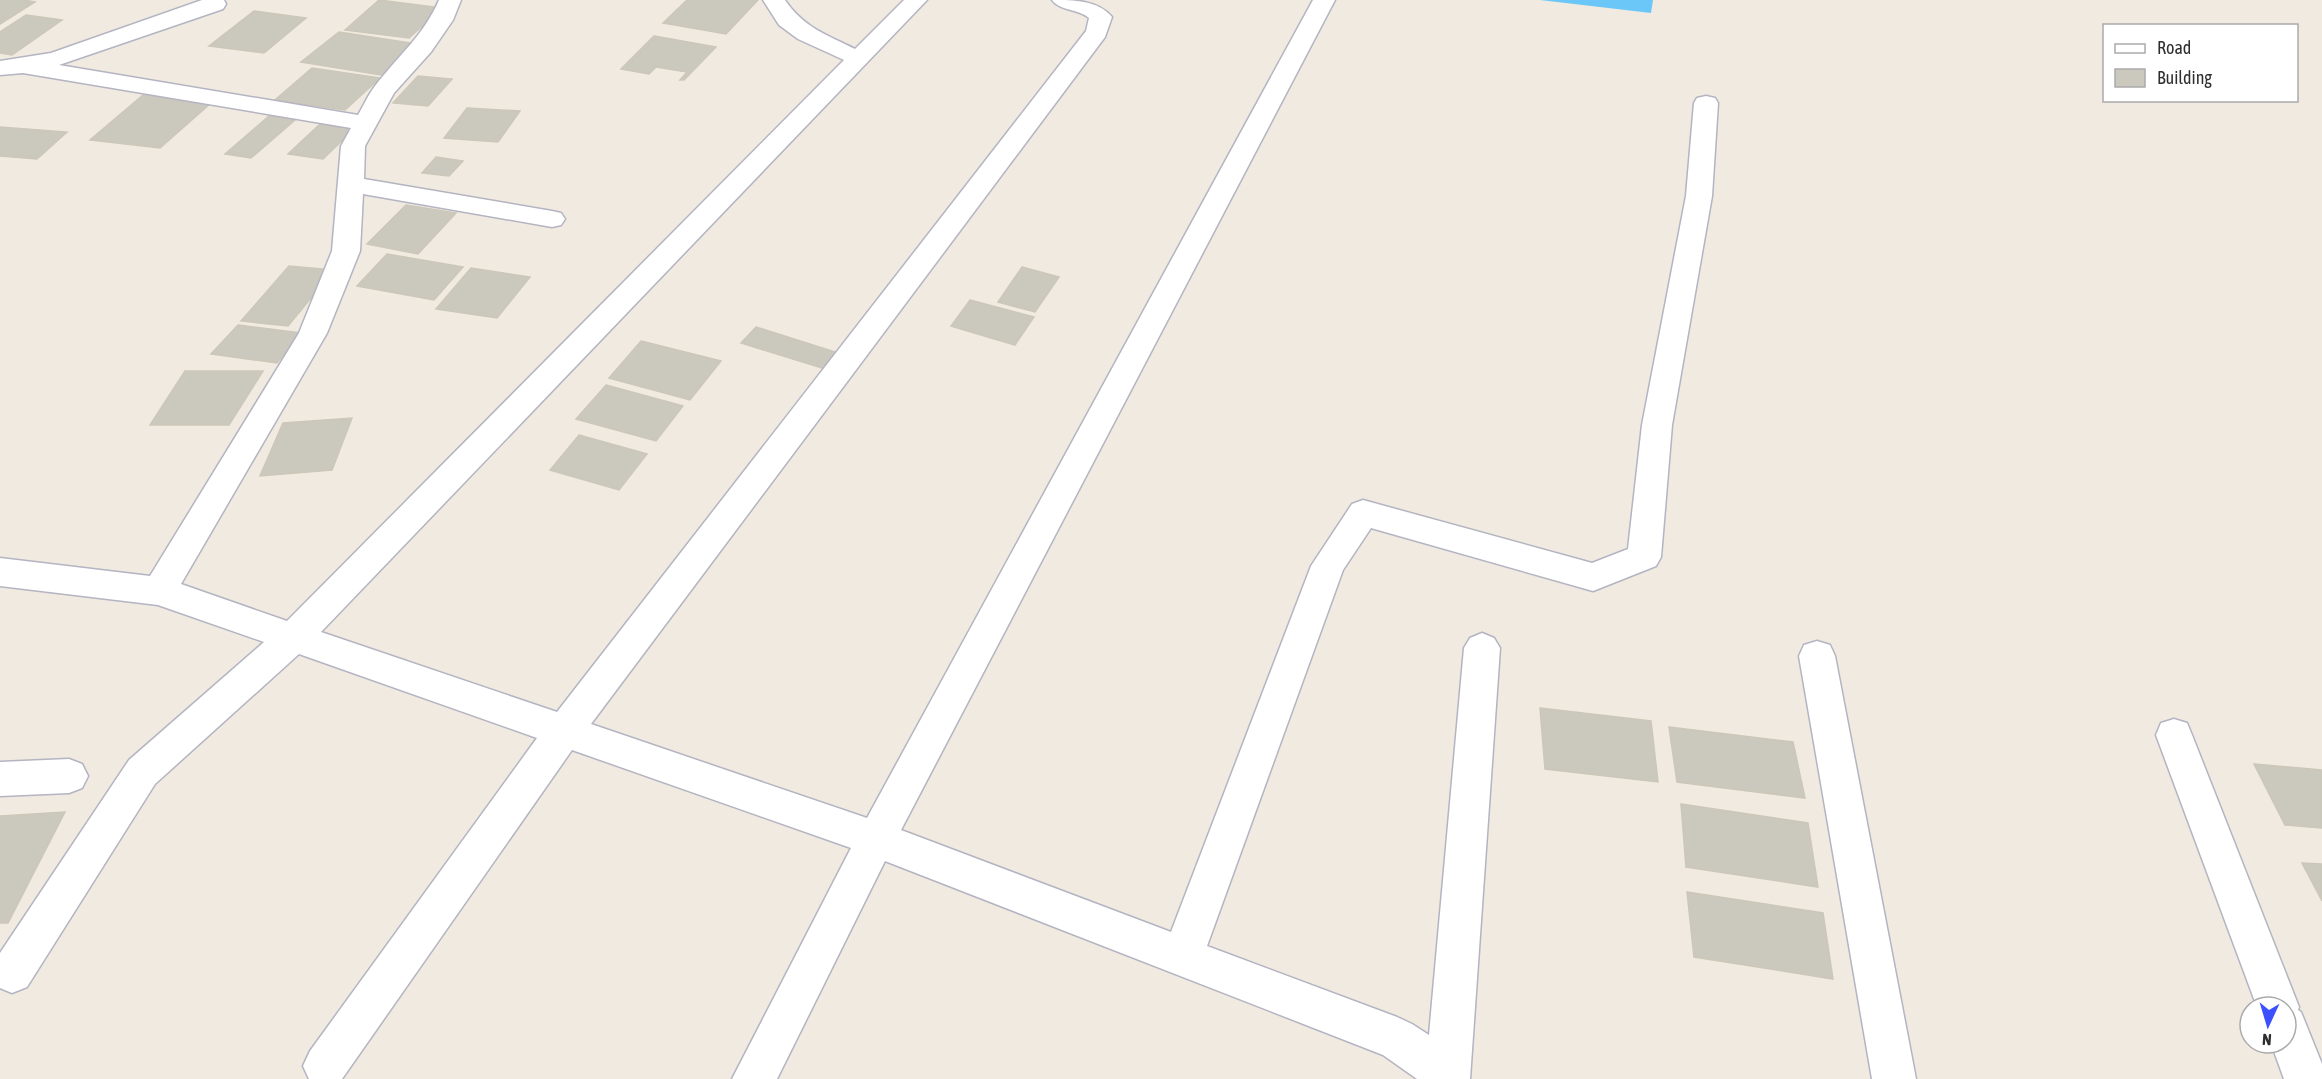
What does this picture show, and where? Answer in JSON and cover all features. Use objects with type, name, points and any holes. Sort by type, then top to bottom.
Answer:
[{"type":"street","points":[[159,591],[313,333],[346,251],[353,146],[384,90],[423,47],[442,20],[450,0]]},
{"type":"street","points":[[774,0],[787,20],[806,34],[859,59]]},
{"type":"street","points":[[12,972],[142,772],[294,637],[916,0]]},
{"type":"street","points":[[325,1065],[564,731],[1096,32],[1101,17],[1092,9],[1063,0]]},
{"type":"street","points":[[754,1079],[876,839],[1324,0]]},
{"type":"street","points":[[28,67],[78,53],[154,23],[219,1]]},
{"type":"street","points":[[0,68],[28,67],[365,123]]},
{"type":"street","points":[[1183,956],[1328,566],[1363,513],[1593,577],[1644,557],[1658,426],[1699,196],[1706,103]]},
{"type":"street","points":[[349,184],[552,219]]},
{"type":"street","points":[[0,572],[159,591],[876,839],[1397,1039],[1447,1076]]},
{"type":"street","points":[[1447,1076],[1482,648]]},
{"type":"street","points":[[1818,656],[1894,1079]]},
{"type":"street","points":[[2174,735],[2273,995]]},
{"type":"street","points":[[0,779],[69,776]]},
{"type":"street","points":[[2297,1055],[2306,1079]]},
{"type":"water","points":[[1540,0],[1653,0],[1651,13]]},
{"type":"building","points":[[0,0],[24,0],[35,2],[0,24]]},
{"type":"building","points":[[379,0],[442,8],[409,38],[345,30]]},
{"type":"building","points":[[687,0],[758,0],[726,34],[663,23]]},
{"type":"building","points":[[254,11],[306,18],[264,53],[209,46]]},
{"type":"building","points":[[26,15],[62,20],[12,55],[0,53],[0,32]]},
{"type":"building","points":[[339,32],[417,44],[381,75],[301,62]]},
{"type":"building","points":[[654,36],[716,47],[684,80],[680,80],[687,72],[656,67],[649,74],[621,69]]},
{"type":"building","points":[[312,68],[380,78],[345,110],[275,100]]},
{"type":"building","points":[[418,76],[452,79],[428,106],[393,103]]},
{"type":"building","points":[[143,95],[211,103],[160,148],[90,140]]},
{"type":"building","points":[[467,108],[520,111],[498,142],[444,138]]},
{"type":"building","points":[[269,116],[295,120],[251,158],[225,154]]},
{"type":"building","points":[[320,124],[354,129],[323,159],[288,154]]},
{"type":"building","points":[[0,127],[67,132],[37,159],[0,156]]},
{"type":"building","points":[[436,157],[463,161],[449,176],[422,173]]},
{"type":"building","points":[[406,205],[456,213],[418,254],[367,244]]},
{"type":"building","points":[[387,254],[463,267],[434,300],[357,286]]},
{"type":"building","points":[[289,266],[334,270],[288,326],[241,321]]},
{"type":"building","points":[[1022,267],[1059,277],[1035,312],[998,302]]},
{"type":"building","points":[[471,268],[530,277],[497,318],[436,309]]},
{"type":"building","points":[[970,300],[1034,317],[1015,345],[951,326]]},
{"type":"building","points":[[238,325],[302,333],[277,363],[211,354]]},
{"type":"building","points":[[756,327],[841,354],[828,370],[741,343]]},
{"type":"building","points":[[641,341],[721,361],[690,400],[609,378]]},
{"type":"building","points":[[185,371],[263,371],[229,425],[150,425]]},
{"type":"building","points":[[606,385],[683,406],[656,441],[576,419]]},
{"type":"building","points":[[352,418],[332,470],[260,476],[283,423]]},
{"type":"building","points":[[579,435],[647,454],[619,490],[550,470]]},
{"type":"building","points":[[1540,708],[1651,721],[1658,782],[1545,769]]},
{"type":"building","points":[[1669,727],[1793,742],[1805,798],[1677,782]]},
{"type":"building","points":[[2254,764],[2322,770],[2322,828],[2285,825]]},
{"type":"building","points":[[1681,804],[1808,823],[1818,887],[1686,867]]},
{"type":"building","points":[[65,812],[8,923],[0,923],[0,816]]},
{"type":"building","points":[[2302,863],[2322,864],[2322,901]]},
{"type":"building","points":[[1687,892],[1823,913],[1833,979],[1694,957]]}]
